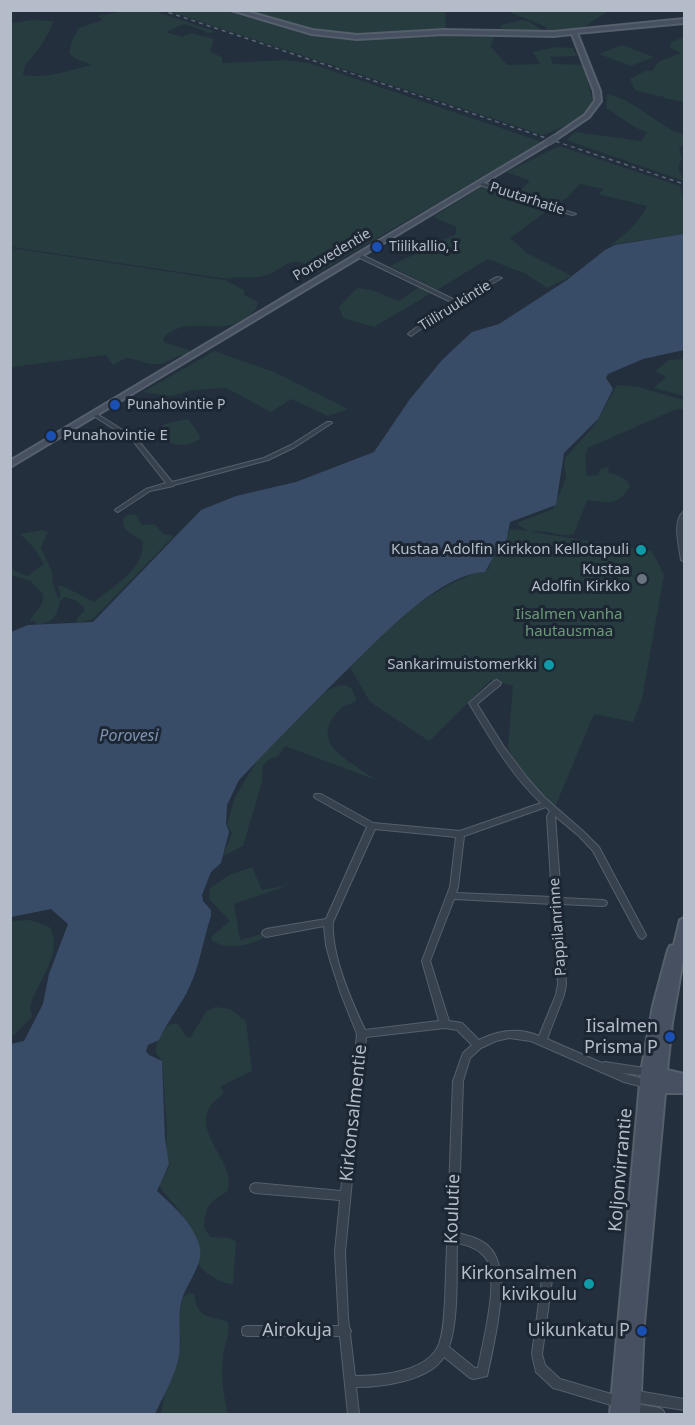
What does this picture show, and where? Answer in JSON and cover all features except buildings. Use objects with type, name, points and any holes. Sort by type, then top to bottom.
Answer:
[{"type":"street","points":[[234,10],[312,32],[341,37],[444,32],[537,34],[684,21]]},
{"type":"street","name":"Porovedentie","points":[[10,465],[551,140],[587,116],[598,101],[597,91],[574,32]]},
{"type":"street","name":"Puutarhatie","points":[[479,183],[574,214]]},
{"type":"street","points":[[358,255],[455,302]]},
{"type":"street","name":"Tiiliruukintie","points":[[411,334],[455,302],[499,278]]},
{"type":"street","points":[[94,414],[135,440],[171,485]]},
{"type":"street","points":[[118,510],[148,490],[266,459],[293,446],[329,423]]},
{"type":"street","points":[[684,513],[680,524],[684,560]]},
{"type":"street","points":[[497,683],[473,703],[519,773],[550,807],[596,849],[642,935]]},
{"type":"street","points":[[318,796],[372,826],[460,834],[550,807]]},
{"type":"street","name":"Pappilanrinne","points":[[542,1041],[562,984],[550,807]]},
{"type":"street","points":[[266,933],[329,922],[372,826]]},
{"type":"street","points":[[445,1024],[426,961],[452,896],[456,880],[460,834]]},
{"type":"street","points":[[452,896],[603,903]]},
{"type":"street","name":"Kirkonsalmentie","points":[[329,922],[328,936],[351,1010],[362,1034],[345,1196],[340,1271],[353,1414]]},
{"type":"street","name":"Koljonvirrantie","points":[[626,1407],[654,1079],[683,928]]},
{"type":"street","points":[[362,1034],[445,1024],[459,1026],[478,1045],[494,1037],[508,1034],[524,1035],[627,1079],[684,1080]]},
{"type":"street","name":"Koulutie","points":[[443,1349],[448,1326],[453,1237],[458,1081],[466,1056],[478,1045]]},
{"type":"street","points":[[654,1079],[684,1087]]},
{"type":"street","points":[[255,1188],[345,1196]]},
{"type":"street","points":[[351,1382],[401,1376],[432,1362],[443,1349],[474,1374],[480,1375],[483,1372],[498,1278],[495,1262],[484,1248],[472,1241],[453,1237]]},
{"type":"street","points":[[548,1272],[537,1354],[540,1368],[557,1384],[626,1407],[658,1414]]},
{"type":"street","name":"Airokuja","points":[[247,1331],[346,1332]]},
{"type":"street","points":[[626,1407],[684,1405]]},
{"type":"green space","points":[[152,10],[216,32],[206,33],[184,24],[166,32],[182,37],[190,33],[214,39],[210,52],[222,57],[222,63],[285,60],[309,63],[542,142],[319,272],[308,265],[293,262],[259,277],[227,279],[11,247],[11,23],[32,20],[53,21],[46,38],[25,65],[23,75],[42,76],[92,65],[74,58],[69,53],[79,28],[103,20],[97,16],[125,11]]},
{"type":"green space","points":[[168,11],[228,11],[245,17],[335,37],[450,33],[496,34],[490,46],[507,65],[540,64],[533,52],[556,47],[573,48],[577,56],[550,57],[553,64],[584,65],[593,104],[577,119],[543,135]]},
{"type":"green space","points":[[238,11],[445,11],[446,31],[358,36],[314,31]]},
{"type":"green space","points":[[507,11],[608,11],[581,29],[551,32],[544,26]]},
{"type":"green space","points":[[522,20],[530,22],[545,32],[490,31],[502,28],[501,25]]},
{"type":"green space","points":[[684,37],[684,102],[663,98],[665,94],[661,97],[635,90],[630,79],[647,70],[652,71],[658,62],[681,53],[670,48],[671,42]]},
{"type":"green space","points":[[622,45],[654,57],[631,66],[599,54]]},
{"type":"green space","points":[[607,94],[637,107],[665,126],[684,135],[684,144],[679,148],[682,158],[678,168],[684,181],[566,140],[575,132],[641,141],[647,132],[631,125],[606,108]]},
{"type":"green space","points":[[559,146],[680,186],[684,204],[684,234],[610,245],[631,228],[647,206],[598,194],[604,189],[580,184],[567,198],[553,206],[516,194],[530,181],[507,172]]},
{"type":"green space","points":[[483,186],[551,208],[510,238],[527,253],[572,276],[547,288],[526,274],[488,259],[437,290],[390,266],[456,234],[456,227],[433,217]]},
{"type":"green space","points":[[11,248],[225,280],[244,290],[244,295],[258,302],[256,309],[240,322],[226,326],[184,327],[163,338],[164,342],[195,352],[185,358],[186,355],[182,355],[155,364],[126,358],[113,365],[106,355],[11,367]]},
{"type":"green space","points":[[421,286],[433,292],[374,327],[343,318],[339,307],[357,288],[372,290],[399,301]]},
{"type":"green space","points":[[214,351],[274,372],[348,409],[328,416],[291,399],[271,412],[226,388],[192,390],[172,396],[143,392]]},
{"type":"green space","points":[[684,359],[684,396],[654,388],[666,377],[655,371],[669,360]]},
{"type":"green space","name":"Iisalmen vanha hautausmaa","points":[[617,385],[638,387],[684,400],[684,409],[674,410],[588,448],[585,456],[587,476],[598,475],[601,469],[609,466],[608,472],[625,479],[630,487],[621,498],[612,502],[587,500],[574,534],[532,532],[652,551],[664,575],[642,699],[633,722],[594,714],[555,807],[523,775],[508,748],[513,686],[491,680],[429,741],[370,702],[350,667],[379,637],[431,595],[470,575],[489,569],[510,529],[529,531],[518,525],[519,522],[553,509],[566,478],[565,458],[594,426]]},
{"type":"green space","points":[[188,419],[200,439],[178,445],[157,436],[164,424]]},
{"type":"green space","points":[[129,514],[136,515],[142,525],[155,524],[163,534],[174,536],[93,619],[77,623],[84,607],[75,600],[65,597],[60,601],[56,615],[50,621],[36,624],[34,620],[30,623],[42,603],[43,594],[30,581],[11,575],[11,569],[27,576],[44,564],[34,548],[20,534],[42,530],[48,532],[41,547],[53,575],[52,582],[58,598],[61,597],[58,586],[63,586],[94,602],[126,576],[139,561],[143,542],[124,526],[124,517]]},
{"type":"green space","points":[[345,685],[351,688],[357,700],[341,708],[331,721],[328,732],[330,742],[344,758],[376,780],[285,746],[278,756],[269,759],[263,766],[262,782],[243,846],[223,856],[232,833],[227,825],[235,797],[257,761],[322,693]]},
{"type":"green space","points":[[252,867],[262,890],[289,885],[234,904],[240,940],[262,934],[264,937],[238,946],[224,945],[211,940],[212,936],[230,921],[209,899],[210,888],[229,875]]},
{"type":"green space","points":[[31,920],[49,927],[53,935],[53,954],[32,1000],[30,1008],[32,1017],[11,1038],[11,921]]},
{"type":"green space","points":[[215,1007],[230,1009],[246,1021],[252,1071],[221,1086],[224,1094],[211,1106],[206,1118],[208,1130],[226,1168],[229,1180],[227,1192],[213,1201],[207,1210],[204,1227],[210,1237],[230,1238],[236,1242],[233,1284],[224,1283],[202,1269],[193,1253],[184,1218],[159,1184],[170,1165],[166,1153],[167,1129],[162,1061],[156,1053],[157,1043],[164,1029],[172,1024],[178,1024],[190,1038],[206,1012]]},
{"type":"green space","points":[[189,1293],[194,1294],[198,1308],[205,1315],[228,1322],[222,1372],[228,1414],[161,1414],[166,1386],[181,1345],[178,1321],[183,1297]]},
{"type":"water","name":"Porovesi","points":[[684,234],[684,350],[643,359],[608,374],[606,378],[613,389],[598,419],[564,453],[556,505],[510,522],[506,542],[499,547],[485,572],[468,575],[449,583],[430,595],[394,625],[239,780],[227,805],[226,824],[229,832],[221,863],[211,872],[202,895],[203,901],[211,910],[211,916],[196,970],[186,995],[159,1040],[148,1045],[146,1051],[149,1055],[162,1061],[165,1139],[169,1164],[157,1191],[187,1221],[196,1236],[200,1251],[198,1264],[181,1303],[180,1348],[177,1363],[155,1414],[11,1414],[11,1044],[24,1041],[43,1004],[49,974],[68,924],[51,909],[11,917],[11,632],[28,625],[93,622],[201,510],[236,496],[296,482],[374,452],[410,399],[442,360],[472,332],[499,324],[567,280],[605,250],[615,245]]},
{"type":"railway","points":[[161,10],[684,184]]},
{"type":"place","name":"Tiilikallio, I","points":[[377,247]]},
{"type":"place","name":"Punahovintie P","points":[[115,405]]},
{"type":"place","name":"Punahovintie E","points":[[51,436]]},
{"type":"place","name":"Kustaa Adolfin Kirkkon Kellotapuli","points":[[641,550]]},
{"type":"place","name":"Kustaa Adolfin Kirkko","points":[[642,579]]},
{"type":"place","name":"Sankarimuistomerkki","points":[[549,665]]},
{"type":"place","name":"Iisalmen Prisma P","points":[[670,1037]]},
{"type":"place","name":"Kirkonsalmen kivikoulu","points":[[589,1284]]},
{"type":"place","name":"Uikunkatu P","points":[[642,1331]]}]
